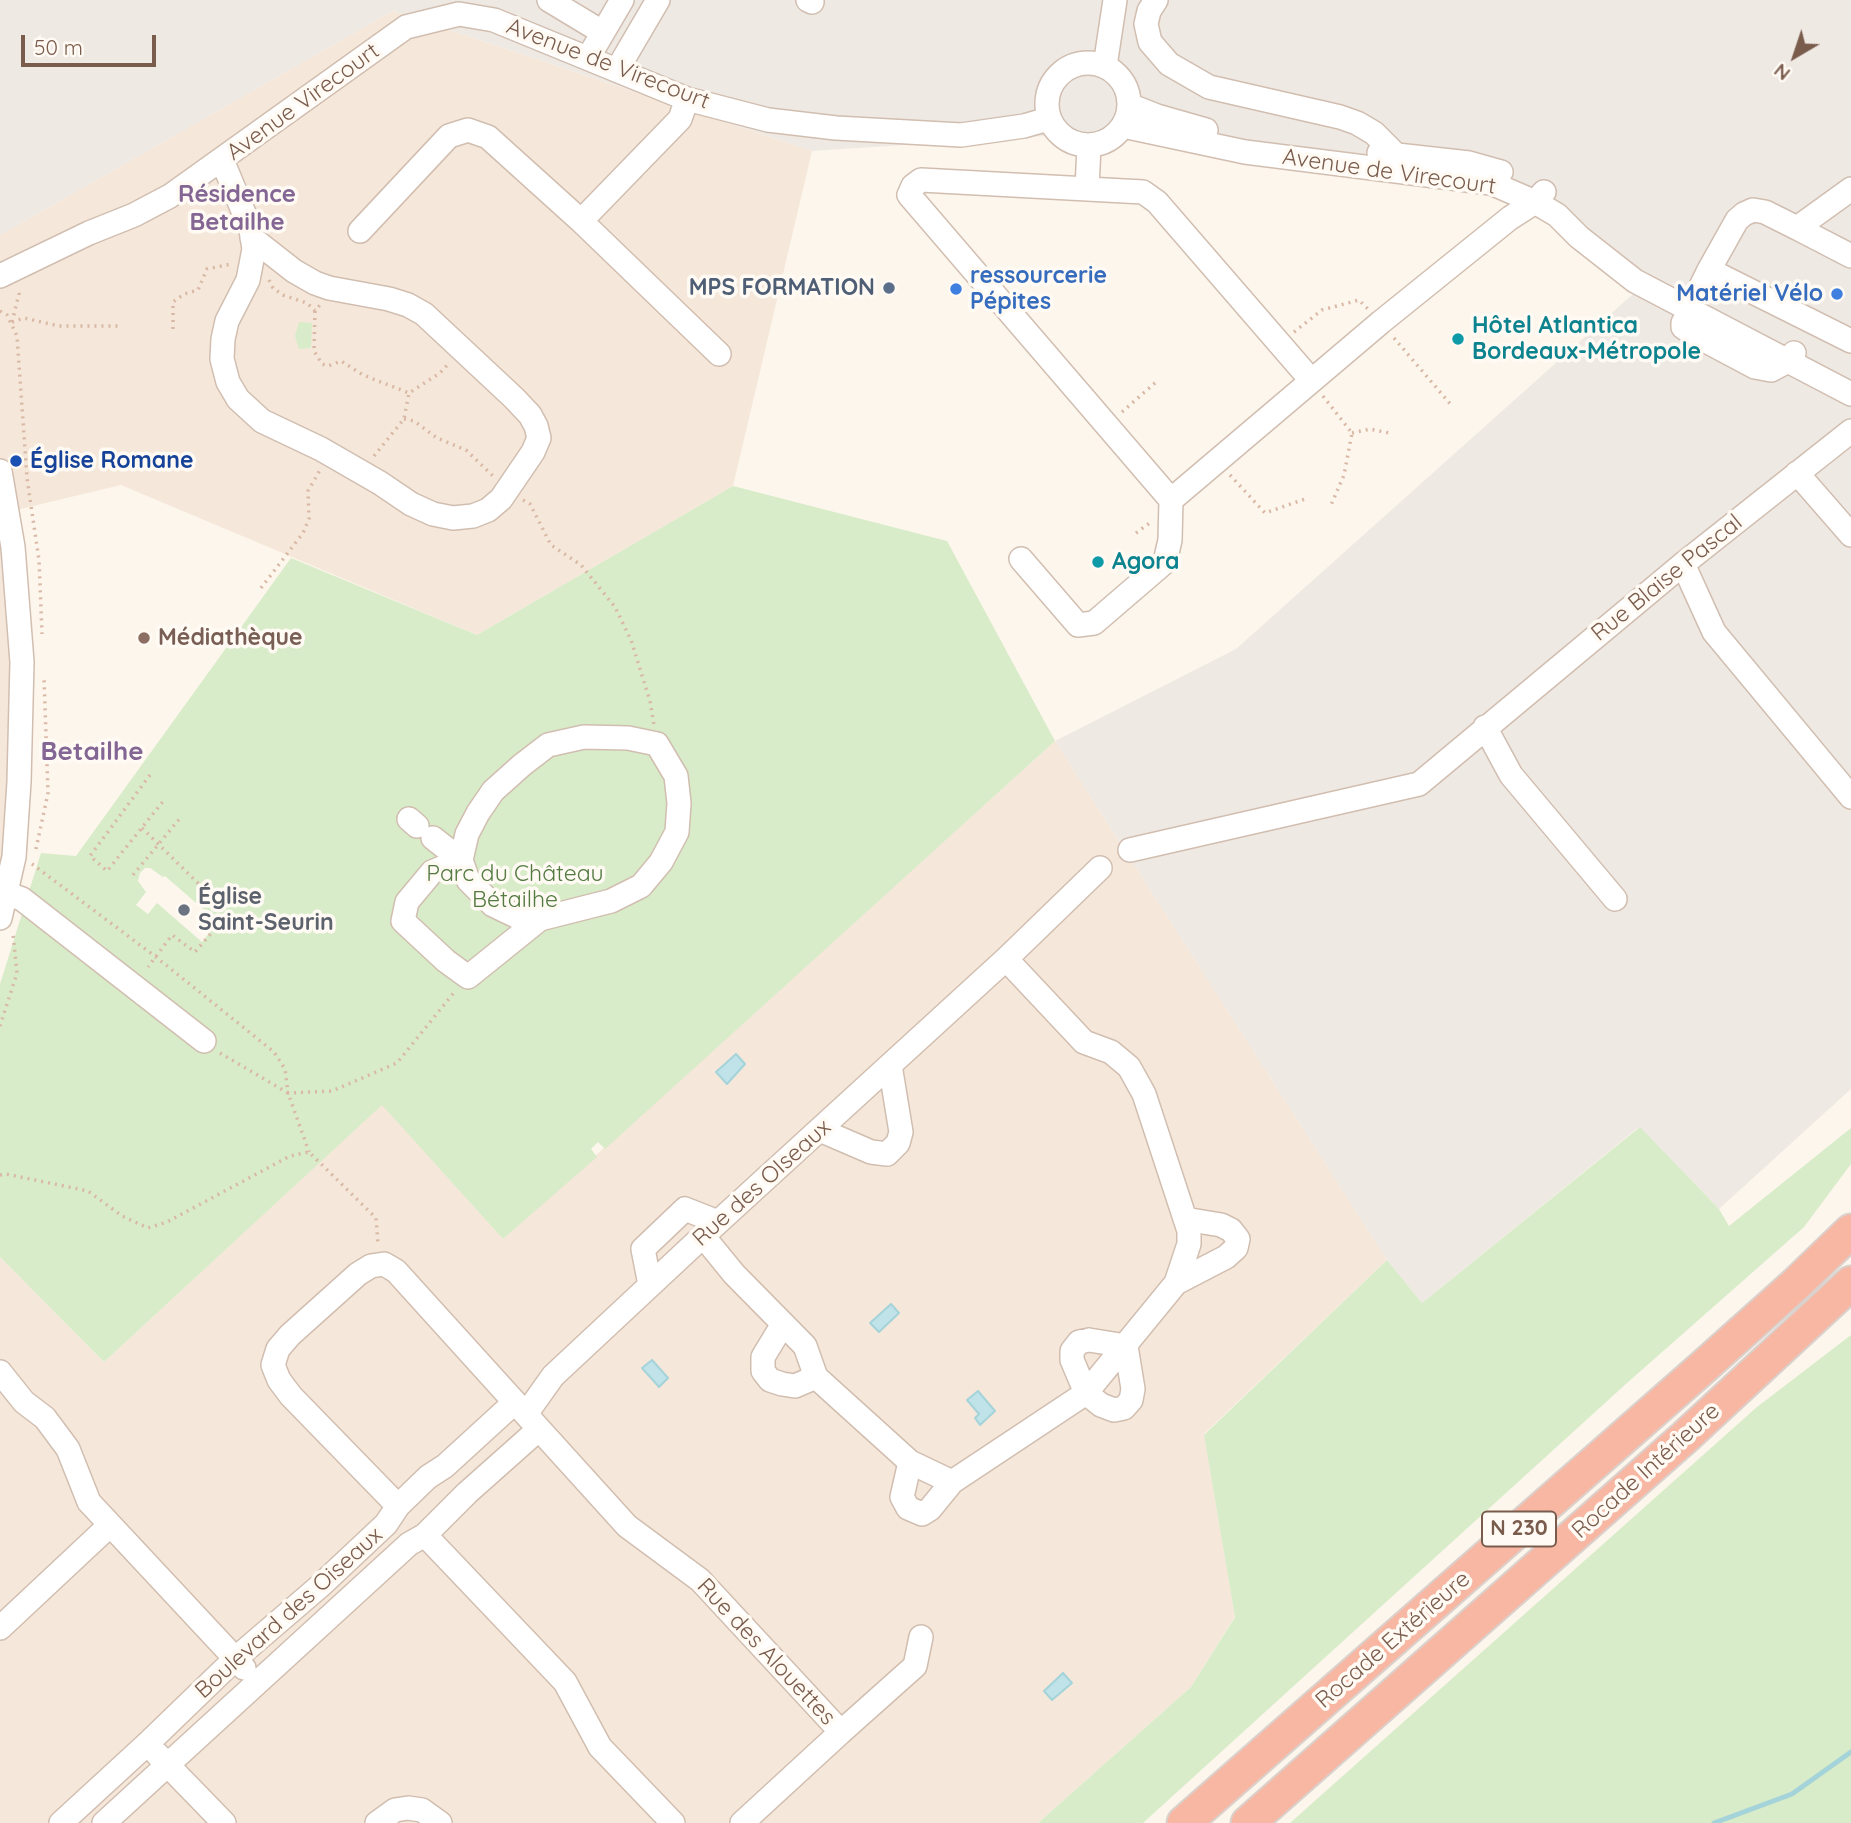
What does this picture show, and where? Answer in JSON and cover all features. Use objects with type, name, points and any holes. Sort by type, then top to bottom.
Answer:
[{"type":"highway","name":"Rocade Extérieure","points":[[1184,1823],[1701,1369],[1851,1231]]},
{"type":"highway","name":"Rocade Intérieure","points":[[1248,1823],[1685,1437],[1837,1307],[1851,1283]]},
{"type":"street","points":[[549,0],[602,32]]},
{"type":"street","points":[[588,58],[622,0]]},
{"type":"street","points":[[617,70],[658,0]]},
{"type":"street","points":[[1105,66],[1115,0]]},
{"type":"street","points":[[1156,0],[1149,11],[1146,24],[1150,42],[1169,64],[1209,87],[1357,123],[1374,133],[1395,154]]},
{"type":"street","name":"Avenue de Virecourt","points":[[459,7],[687,99],[768,120],[836,128],[961,135],[1024,126],[1048,119]]},
{"type":"street","name":"Avenue Virecourt","points":[[0,276],[89,233],[149,208],[222,160],[274,119],[406,27],[459,7]]},
{"type":"street","points":[[1077,64],[1105,66],[1118,75],[1127,89],[1126,115],[1109,140],[1089,146],[1076,144],[1065,139],[1048,119],[1048,91],[1054,79],[1064,69],[1077,64]]},
{"type":"street","points":[[581,220],[680,119],[687,99]]},
{"type":"street","name":"Avenue de Virecourt","points":[[1126,115],[1157,116],[1199,129],[1249,138],[1469,163],[1497,171],[1540,197],[1587,244],[1635,281],[1691,303],[1792,356],[1851,394]]},
{"type":"street","name":"Avenue de Virecourt","points":[[1126,115],[1245,152],[1491,183],[1540,197]]},
{"type":"street","points":[[360,231],[435,148],[449,136],[468,130],[488,137],[581,220],[719,354]]},
{"type":"street","points":[[1087,189],[1089,146]]},
{"type":"street","points":[[222,160],[254,249],[248,281],[228,321],[223,339],[222,359],[228,382],[238,399],[262,421],[330,454],[411,504],[433,514],[453,518],[472,516],[488,510],[501,499],[533,452],[538,438],[530,415],[514,398],[424,314],[408,305],[315,283],[294,271],[252,238]]},
{"type":"street","points":[[1021,559],[1078,625],[1094,623],[1166,562],[1170,540],[1171,500],[909,195],[913,186],[921,180],[1143,192],[1157,202],[1311,380]]},
{"type":"street","points":[[1797,228],[1851,189]]},
{"type":"street","points":[[1171,500],[1456,260],[1540,197]]},
{"type":"street","points":[[1691,303],[1737,220],[1753,211],[1765,212],[1848,251]]},
{"type":"street","points":[[1709,270],[1851,341]]},
{"type":"street","name":"Avenue de Virecourt","points":[[1792,356],[1851,379]]},
{"type":"street","name":"Rue Blaise Pascal","points":[[1130,850],[1419,783],[1683,564],[1851,431]]},
{"type":"street","points":[[0,471],[13,547],[22,662],[14,896],[0,918]]},
{"type":"street","points":[[1797,474],[1851,535]]},
{"type":"street","points":[[1683,564],[1714,632],[1851,797]]},
{"type":"street","points":[[1485,727],[1511,775],[1615,900]]},
{"type":"street","points":[[461,860],[432,872],[407,902],[404,921],[446,961],[468,977],[537,921],[572,909],[611,901],[641,886],[661,862],[677,832],[679,803],[677,776],[657,744],[628,738],[584,737],[548,745],[493,791],[478,813],[467,834],[461,860],[468,880],[493,905],[524,920],[537,921]]},
{"type":"street","points":[[420,828],[461,860]]},
{"type":"street","name":"Rue des OIseaux","points":[[526,1415],[553,1376],[1006,959],[1100,868]]},
{"type":"street","points":[[14,896],[204,1041]]},
{"type":"street","points":[[910,1462],[901,1497],[908,1507],[922,1514],[930,1509],[952,1482],[1086,1393],[1176,1283],[1189,1244],[1189,1231],[1144,1094],[1129,1067],[1111,1052],[1084,1042],[1006,959]]},
{"type":"street","points":[[820,1130],[871,1152],[887,1154],[898,1143],[901,1132],[890,1065]]},
{"type":"street","points":[[650,1285],[643,1249],[685,1209],[710,1229],[734,1274],[805,1346],[816,1377],[910,1462],[952,1482]]},
{"type":"street","points":[[1176,1283],[1226,1257],[1236,1248],[1238,1239],[1231,1230],[1221,1225],[1185,1219]]},
{"type":"street","name":"Rue des Alouettes","points":[[379,1265],[384,1264],[396,1271],[627,1526],[700,1580],[841,1732]]},
{"type":"street","points":[[379,1265],[371,1266],[358,1274],[290,1335],[278,1349],[273,1365],[279,1380],[291,1396],[398,1506]]},
{"type":"street","points":[[783,1324],[763,1357],[763,1371],[769,1380],[782,1384],[795,1385],[816,1377]]},
{"type":"street","points":[[1089,1340],[1126,1346],[1133,1389],[1131,1400],[1124,1408],[1114,1410],[1101,1405],[1086,1393],[1072,1360],[1072,1350],[1079,1342],[1089,1340]]},
{"type":"street","points":[[0,1372],[24,1402]]},
{"type":"street","points":[[0,1391],[24,1402],[45,1418],[68,1448],[89,1502],[258,1683]]},
{"type":"street","name":"Boulevard des Oiseaux","points":[[61,1823],[236,1659],[386,1524],[398,1506],[428,1477],[526,1415]]},
{"type":"street","name":"Boulevard des Oiseaux","points":[[104,1823],[409,1544],[425,1535],[467,1493],[526,1415]]},
{"type":"street","points":[[0,1628],[109,1525]]},
{"type":"street","points":[[425,1535],[565,1682],[600,1747],[673,1823]]},
{"type":"street","points":[[320,1586],[341,1608]]},
{"type":"street","name":"Rue des Alouettes","points":[[742,1823],[915,1666],[921,1637]]},
{"type":"street","points":[[147,1744],[224,1823]]},
{"type":"street","points":[[377,1823],[395,1810],[408,1808],[422,1810],[439,1823]]},
{"type":"path","points":[[315,311],[314,351],[323,364],[328,366],[341,361],[363,374],[409,393]]},
{"type":"path","points":[[12,322],[24,318],[59,326],[121,326]]},
{"type":"path","points":[[362,472],[404,419],[409,393],[440,373],[461,348]]},
{"type":"path","points":[[1311,380],[1352,433],[1345,475],[1331,505]]},
{"type":"path","points":[[1107,425],[1156,382]]},
{"type":"path","points":[[404,419],[414,421],[437,438],[466,450],[507,490],[530,504],[551,545],[580,565],[615,607],[631,640],[650,701],[657,744]]},
{"type":"path","points":[[1352,433],[1370,429],[1389,433]]},
{"type":"path","points":[[261,588],[303,533],[309,519],[308,491],[330,454]]},
{"type":"path","points":[[1217,460],[1265,513],[1305,499]]},
{"type":"path","points":[[150,775],[90,856],[107,871],[165,799]]},
{"type":"path","points":[[133,875],[181,817]]},
{"type":"path","points":[[142,828],[227,915],[195,952],[172,936],[148,967]]},
{"type":"path","points":[[0,1026],[17,973],[12,936],[14,896],[32,864],[156,957],[274,1052],[285,1069],[288,1093],[309,1152],[376,1219],[379,1265]]},
{"type":"path","points":[[204,1041],[234,1063],[288,1093],[332,1091],[397,1063],[468,977]]},
{"type":"path","points":[[0,1175],[18,1176],[88,1191],[122,1216],[148,1228],[167,1222],[290,1156],[309,1152]]},
{"type":"shaded area","points":[[0,0],[1851,0],[1851,1089],[1719,1209],[1639,1127],[1422,1303],[1387,1260],[1055,741],[1236,649],[1643,285],[1489,177],[1091,133],[812,151],[393,11],[0,235]]},
{"type":"shaded area","points":[[393,11],[812,151],[733,486],[477,635],[121,485],[8,512],[19,774],[0,920],[0,235]]},
{"type":"shaded area","points":[[1055,741],[1387,1260],[1204,1434],[1235,1616],[1191,1687],[1038,1823],[0,1823],[0,1257],[104,1362],[382,1104],[503,1239]]},
{"type":"green space","points":[[299,322],[312,323],[311,348],[299,349],[295,336]]},
{"type":"green space","name":"Parc du Château Bétailhe","points":[[733,486],[947,541],[1055,741],[605,1149],[598,1142],[591,1149],[597,1157],[503,1239],[382,1105],[104,1362],[0,1257],[0,984],[41,853],[76,856],[291,558],[477,635]],"holes":[[[145,868],[165,876],[218,922],[202,942],[157,903],[148,914],[136,905],[146,892],[138,881],[140,873]]]},
{"type":"green space","points":[[1640,1127],[1719,1209],[1729,1226],[1851,1128],[1851,1164],[1804,1227],[1627,1383],[1143,1823],[1038,1823],[1191,1687],[1235,1617],[1204,1435],[1387,1260],[1422,1303]]},
{"type":"green space","points":[[1851,1335],[1851,1823],[1290,1823],[1757,1407]]},
{"type":"water","points":[[736,1054],[745,1064],[727,1084],[716,1072]]},
{"type":"water","points":[[891,1304],[899,1313],[879,1332],[870,1323]]},
{"type":"water","points":[[652,1360],[668,1378],[659,1387],[642,1368]]},
{"type":"water","points":[[978,1391],[995,1411],[980,1425],[975,1418],[979,1414],[967,1400]]},
{"type":"water","points":[[1063,1673],[1072,1683],[1052,1700],[1044,1691]]},
{"type":"waterway","points":[[1714,1823],[1792,1794],[1851,1752]]},
{"type":"place","name":"MPS FORMATION","points":[[889,288]]},
{"type":"place","name":"ressourcerie Pépites","points":[[956,289]]},
{"type":"place","name":"Matériel Vélo","points":[[1837,294]]},
{"type":"place","name":"Hôtel Atlantica Bordeaux-Métropole","points":[[1458,339]]},
{"type":"place","name":"Église Romane","points":[[16,461]]},
{"type":"place","name":"Agora","points":[[1098,562]]},
{"type":"place","name":"Médiathèque","points":[[144,638]]},
{"type":"place","name":"Église Saint-Seurin","points":[[184,910]]},
{"type":"district","name":"Résidence Betailhe","points":[[237,209]]},
{"type":"district","name":"Betailhe","points":[[92,752]]}]
